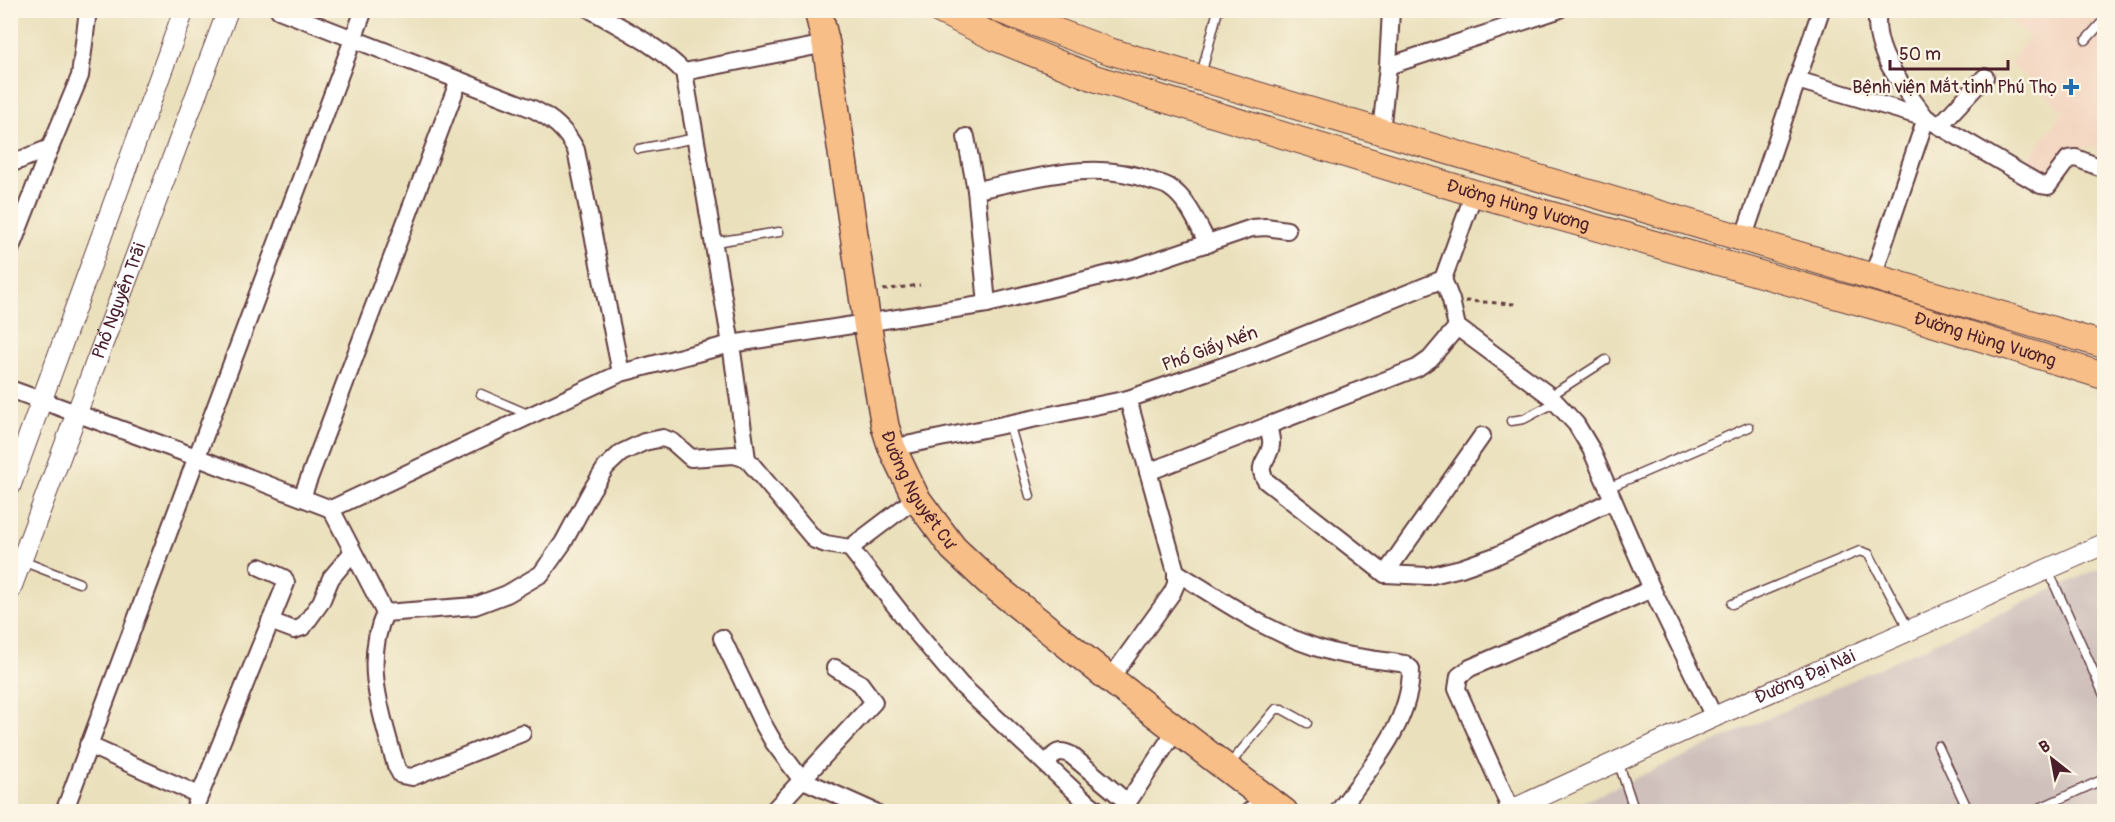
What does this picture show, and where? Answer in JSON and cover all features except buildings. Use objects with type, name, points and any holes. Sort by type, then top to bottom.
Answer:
[{"type":"highway","name":"Đường Nguyệt Cư","points":[[818,10],[826,44],[867,323],[885,426],[892,448],[916,498],[953,548],[988,581],[1226,768],[1266,807]]},
{"type":"main road","name":"Đường Hùng Vương","points":[[939,10],[996,38],[1094,78],[1474,193],[1916,318],[2104,376]]},
{"type":"main road","name":"Đường Hùng Vương","points":[[1000,10],[1109,51],[2104,345]]},
{"type":"main road","points":[[1499,199],[1508,170]]},
{"type":"street","points":[[10,250],[80,76],[87,10]]},
{"type":"street","name":"Phố Nguyễn Trãi","points":[[10,487],[184,10]]},
{"type":"street","name":"Phố Nguyễn Trãi","points":[[10,591],[228,10]]},
{"type":"street","points":[[279,10],[533,109],[559,125],[570,136],[576,150],[621,373]]},
{"type":"street","points":[[64,812],[364,10]]},
{"type":"street","points":[[591,10],[652,44],[668,55],[684,72],[715,242],[747,459],[815,540],[850,548],[960,684],[1100,812]]},
{"type":"street","points":[[1381,132],[1388,66],[1390,10]]},
{"type":"street","points":[[1388,66],[1558,10]]},
{"type":"street","points":[[1743,239],[1821,10]]},
{"type":"street","points":[[1878,10],[1876,24],[1886,63],[1933,122]]},
{"type":"street","points":[[684,72],[826,44]]},
{"type":"street","points":[[1873,276],[1933,122],[1986,77]]},
{"type":"street","points":[[302,497],[459,80]]},
{"type":"street","points":[[1797,80],[1933,122],[2041,185],[2048,186],[2068,159],[2076,158],[2104,169]]},
{"type":"street","points":[[966,137],[976,190],[987,304]]},
{"type":"street","points":[[12,160],[50,148]]},
{"type":"street","points":[[976,190],[1072,171],[1110,170],[1141,176],[1170,188],[1188,206],[1208,244]]},
{"type":"street","points":[[1474,193],[1443,279],[1457,327],[1553,399],[1576,424],[1592,449],[1652,589],[1714,717]]},
{"type":"street","points":[[331,509],[621,373],[731,344],[987,304],[1134,268],[1252,228],[1287,230]]},
{"type":"street","name":"Phố Giấy Nến","points":[[892,448],[1128,399],[1252,356],[1443,279]]},
{"type":"street","points":[[1148,472],[1417,368],[1430,359],[1457,327]]},
{"type":"street","points":[[10,389],[331,509],[385,613]]},
{"type":"street","points":[[1110,679],[1176,585],[1176,572],[1128,399]]},
{"type":"street","points":[[1268,425],[1271,445],[1261,473],[1266,481],[1385,574],[1428,576],[1461,568],[1498,555],[1611,494]]},
{"type":"street","points":[[1385,574],[1482,436]]},
{"type":"street","points":[[385,613],[475,606],[507,594],[541,574],[563,543],[606,467],[621,453],[644,441],[663,438],[673,442],[691,458],[734,455],[747,459]]},
{"type":"street","points":[[850,548],[916,498]]},
{"type":"street","name":"Đường Đại Nải","points":[[1509,811],[1618,760],[2104,544]]},
{"type":"street","points":[[270,621],[294,630],[303,627],[321,602],[331,578],[352,553]]},
{"type":"street","points":[[88,745],[196,803],[286,581],[260,567]]},
{"type":"street","points":[[1176,572],[1267,627],[1298,640],[1332,652],[1405,664],[1411,669],[1402,716],[1391,738],[1338,812]]},
{"type":"street","points":[[1509,811],[1457,689],[1459,676],[1470,668],[1652,589]]},
{"type":"street","points":[[385,613],[378,629],[373,660],[376,693],[396,766],[401,775],[412,777],[522,732]]},
{"type":"street","points":[[722,638],[762,722],[774,743],[801,779],[875,812]]},
{"type":"street","points":[[772,812],[874,702],[860,683],[835,668]]},
{"type":"street","points":[[1046,764],[1057,752],[1062,751],[1071,755],[1125,807],[1176,730]]},
{"type":"lane","points":[[1200,78],[1218,10]]},
{"type":"lane","points":[[2086,40],[2104,20]]},
{"type":"lane","points":[[639,149],[697,138]]},
{"type":"lane","points":[[715,242],[779,232]]},
{"type":"lane","points":[[1511,421],[1524,419],[1606,360]]},
{"type":"lane","points":[[481,394],[530,415]]},
{"type":"lane","points":[[1009,423],[1030,496]]},
{"type":"lane","points":[[1611,494],[1749,426]]},
{"type":"lane","points":[[1732,604],[1860,551],[1869,554],[1910,630]]},
{"type":"lane","points":[[21,561],[80,583]]},
{"type":"lane","points":[[2048,569],[2104,695]]},
{"type":"lane","points":[[1226,768],[1276,709],[1282,709],[1307,723]]},
{"type":"lane","points":[[1938,746],[1969,812]]},
{"type":"lane","points":[[1618,760],[1635,812]]},
{"type":"lane","points":[[2031,812],[2104,778]]},
{"type":"path","points":[[863,293],[920,285]]},
{"type":"path","points":[[1451,300],[1515,304]]},
{"type":"shaded area","name":"Bệnh viện Mắt tỉnh Phú Thọ","points":[[2022,11],[2104,11],[2104,150],[2097,147],[2076,149],[2042,180],[2020,171],[2064,111],[2010,63],[2029,37],[2010,21]]},
{"type":"shaded area","points":[[2104,566],[2104,811],[1563,811]]},
{"type":"place","name":"Bệnh viện Mắt tỉnh Phú Thọ","points":[[2071,87]]}]
